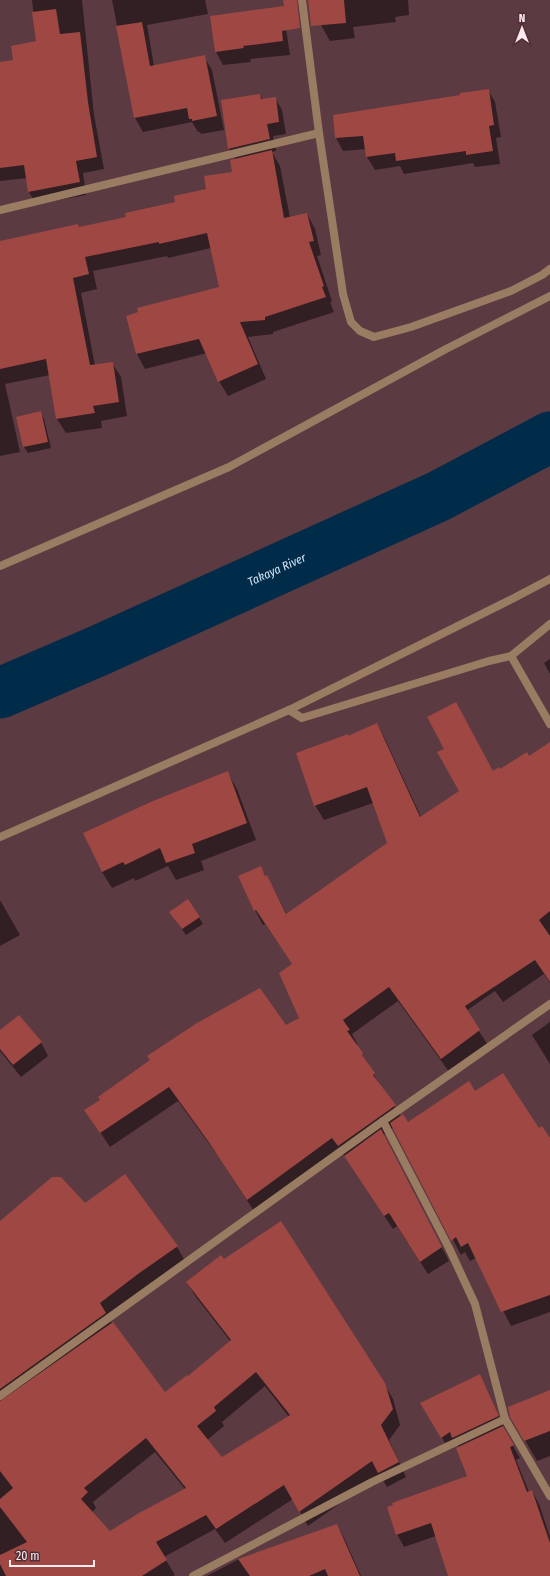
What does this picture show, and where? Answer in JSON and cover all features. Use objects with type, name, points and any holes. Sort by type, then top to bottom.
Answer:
[{"type":"street","points":[[302,0],[342,294],[351,322],[360,331],[374,337],[411,327],[511,291],[542,275],[550,269]]},
{"type":"street","points":[[0,210],[319,133]]},
{"type":"street","points":[[0,566],[229,467],[446,349],[550,296]]},
{"type":"street","points":[[0,837],[289,710],[550,579]]},
{"type":"street","points":[[289,710],[302,718],[489,661],[511,656],[550,624]]},
{"type":"street","points":[[511,656],[550,724]]},
{"type":"street","points":[[0,1396],[383,1121],[550,1004]]},
{"type":"street","points":[[383,1121],[450,1248],[475,1304],[505,1418],[550,1496]]},
{"type":"street","points":[[193,1576],[372,1482],[505,1418]]},
{"type":"building","points":[[283,0],[297,0],[300,28],[282,31],[283,41],[243,46],[244,48],[215,52],[210,16],[284,6]]},
{"type":"building","points":[[308,0],[344,0],[346,23],[311,26]]},
{"type":"building","points":[[56,9],[60,34],[80,32],[88,102],[97,157],[76,161],[80,182],[28,192],[24,165],[0,168],[0,62],[13,60],[11,46],[36,41],[32,12]]},
{"type":"building","points":[[142,22],[150,66],[205,55],[217,116],[192,121],[192,119],[189,119],[187,108],[134,118],[116,26]]},
{"type":"building","points":[[489,89],[494,125],[489,126],[493,151],[466,155],[466,151],[396,161],[395,153],[366,157],[363,136],[335,138],[333,115]]},
{"type":"building","points":[[260,94],[261,99],[276,97],[279,122],[267,124],[270,139],[228,149],[221,100]]},
{"type":"building","points":[[272,150],[284,218],[307,213],[314,241],[309,242],[324,286],[322,287],[326,297],[265,317],[265,320],[240,322],[258,364],[218,382],[199,339],[136,354],[126,316],[138,312],[137,308],[219,287],[207,233],[159,244],[159,242],[85,257],[89,274],[73,278],[90,365],[113,362],[119,402],[93,406],[95,413],[56,419],[46,359],[0,369],[0,241],[78,224],[79,227],[126,217],[125,213],[175,202],[174,196],[206,189],[204,176],[232,172],[230,160]]},
{"type":"building","points":[[41,411],[48,442],[23,447],[16,417]]},
{"type":"building","points":[[456,702],[493,771],[499,767],[500,769],[527,752],[529,756],[550,742],[550,911],[539,920],[550,936],[550,982],[535,960],[465,1006],[480,1030],[441,1059],[389,987],[343,1020],[350,1030],[347,1031],[375,1073],[373,1075],[396,1105],[338,1146],[332,1138],[247,1200],[208,1141],[169,1087],[100,1133],[84,1110],[100,1100],[98,1097],[150,1060],[147,1056],[197,1023],[260,988],[286,1025],[299,1018],[279,973],[292,964],[256,910],[254,911],[238,876],[261,866],[286,914],[387,843],[367,787],[314,806],[296,753],[348,734],[348,736],[377,723],[420,817],[459,791],[437,752],[444,749],[427,717]]},
{"type":"building","points":[[228,771],[247,823],[192,844],[195,853],[166,863],[160,848],[125,865],[123,862],[102,872],[83,833],[153,801]]},
{"type":"building","points":[[188,899],[200,917],[182,929],[169,912]]},
{"type":"building","points":[[19,1015],[42,1042],[13,1065],[0,1049],[0,1030]]},
{"type":"building","points":[[503,1073],[539,1128],[542,1126],[550,1138],[550,1295],[501,1312],[468,1243],[461,1247],[456,1237],[451,1241],[390,1123],[403,1114],[408,1122],[469,1081],[475,1091]]},
{"type":"building","points":[[381,1129],[442,1247],[420,1262],[389,1213],[384,1216],[344,1156]]},
{"type":"building","points":[[125,1174],[178,1246],[100,1303],[106,1313],[0,1389],[0,1221],[52,1177],[61,1177],[85,1203]]},
{"type":"building","points":[[281,1221],[385,1383],[393,1409],[381,1425],[399,1462],[378,1473],[372,1461],[299,1512],[284,1485],[216,1529],[206,1515],[156,1542],[167,1560],[142,1576],[6,1576],[0,1564],[0,1555],[27,1542],[0,1507],[0,1499],[13,1488],[0,1471],[0,1401],[113,1322],[165,1392],[187,1375],[188,1376],[231,1340],[186,1282],[221,1255],[224,1259]],"holes":[[[256,1372],[290,1415],[222,1457],[197,1426],[216,1411],[214,1407]],[[146,1438],[186,1488],[139,1513],[110,1531],[81,1499],[88,1492],[84,1488]]]},
{"type":"building","points":[[480,1374],[499,1416],[452,1438],[450,1432],[441,1438],[420,1403]]},
{"type":"building","points":[[550,1390],[550,1431],[524,1441],[510,1417],[508,1407]]},
{"type":"building","points":[[503,1426],[514,1445],[510,1447],[527,1492],[532,1490],[550,1543],[550,1576],[448,1576],[431,1523],[396,1535],[387,1507],[393,1505],[392,1503],[467,1476],[456,1448]]},
{"type":"building","points":[[337,1524],[360,1576],[328,1576],[325,1569],[309,1576],[250,1576],[238,1559]]},
{"type":"waterway","name":"Takaya River","points":[[0,693],[100,650],[439,496],[550,437]]}]
